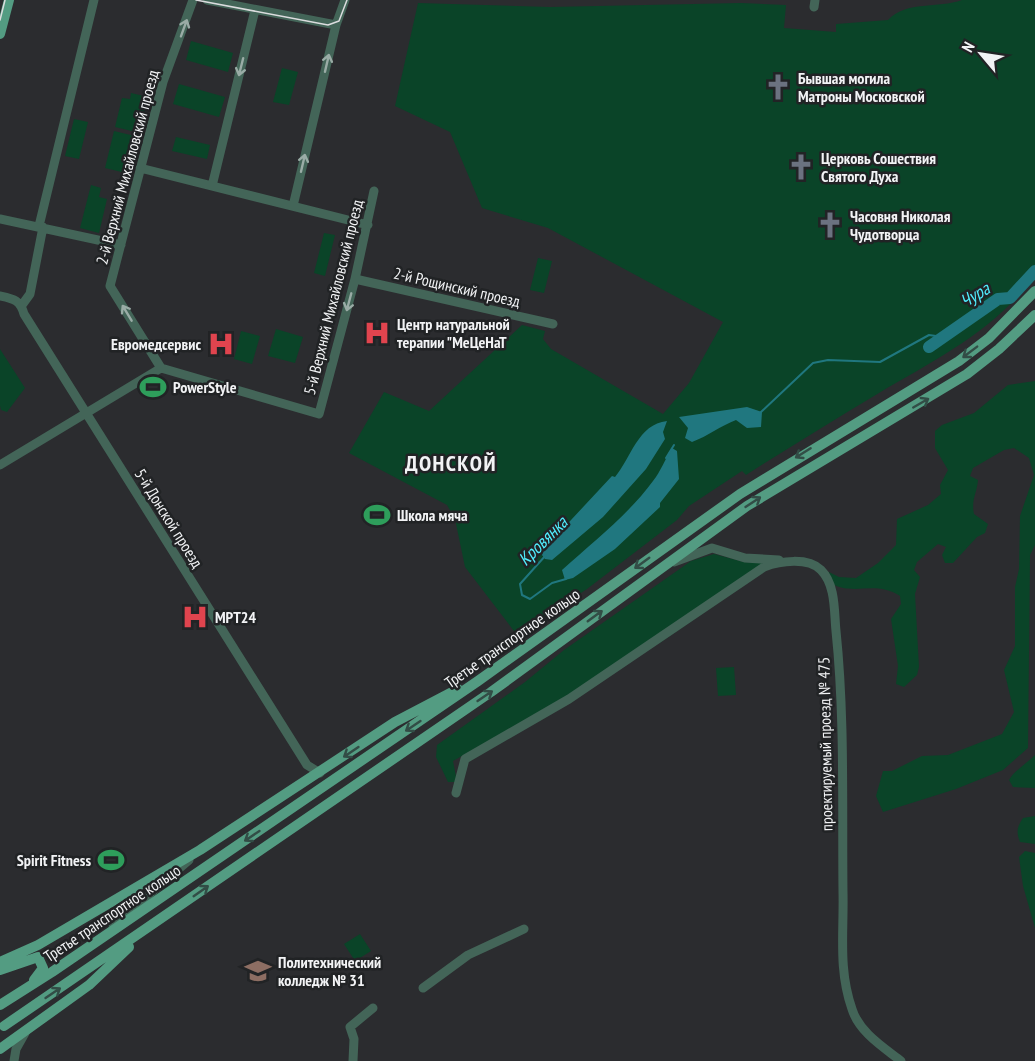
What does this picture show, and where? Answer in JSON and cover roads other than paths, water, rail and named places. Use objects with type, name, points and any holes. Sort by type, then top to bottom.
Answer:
[{"type":"main road","points":[[0,34],[9,0]]},
{"type":"main road","name":"Третье транспортное кольцо","points":[[0,1005],[64,964],[478,681],[740,494],[959,361],[1014,314],[1035,291]]},
{"type":"main road","name":"Третье транспортное кольцо","points":[[4,1026],[491,692],[756,500],[967,374],[1035,315]]},
{"type":"main road","points":[[0,962],[38,945],[200,850],[395,722],[438,698],[478,681]]},
{"type":"main road","points":[[0,1049],[99,976],[153,924]]},
{"type":"main road","points":[[0,970],[33,957],[38,957],[42,962],[43,968],[39,975],[13,997]]},
{"type":"street","points":[[0,296],[14,299],[21,305],[30,294],[41,227],[94,0]]},
{"type":"street","name":"2-й Верхний Михайловский проезд","points":[[161,368],[110,286],[163,82],[194,0]]},
{"type":"street","points":[[207,0],[336,25]]},
{"type":"street","points":[[293,206],[336,25],[345,0]]},
{"type":"street","points":[[212,186],[255,10]]},
{"type":"street","points":[[140,168],[368,225]]},
{"type":"street","name":"5-й Верхний Михайловский проезд","points":[[161,368],[315,414],[321,411],[355,279],[374,191]]},
{"type":"street","points":[[0,219],[121,245]]},
{"type":"street","name":"2-й Рощинский проезд","points":[[355,279],[553,324]]},
{"type":"street","name":"5-й Донской проезд","points":[[21,305],[24,314],[307,765],[320,773]]},
{"type":"street","points":[[0,465],[161,368]]},
{"type":"street","points":[[663,566],[712,548],[745,558],[794,561]]},
{"type":"street","points":[[456,793],[465,759],[569,699],[764,567],[794,561]]},
{"type":"street","name":"проектируемый проезд № 475","points":[[794,561],[812,564],[821,570],[832,593],[843,701],[843,897],[840,933],[844,980],[856,1020],[902,1061]]},
{"type":"street","points":[[306,781],[307,765]]},
{"type":"street","points":[[64,964],[160,887],[200,850]]},
{"type":"street","points":[[423,988],[487,944],[524,929]]},
{"type":"street","points":[[352,1061],[354,1039],[350,1027],[374,1008]]},
{"type":"street","points":[[14,1061],[20,1039],[35,1023]]},
{"type":"water","points":[[747,407],[762,412],[761,427],[747,428],[736,420],[692,442],[685,438],[688,428],[679,417]]},
{"type":"water","points":[[667,421],[663,432],[665,439],[646,469],[603,517],[552,560],[545,559],[542,555],[544,549],[612,476],[615,477],[642,435],[657,423]]},
{"type":"water","points":[[672,448],[677,451],[679,479],[660,503],[660,507],[615,549],[573,578],[565,580],[562,570],[633,505],[656,477]]},
{"type":"waterway","name":"Чура","points":[[929,347],[998,299],[1010,298],[1035,271]]},
{"type":"waterway","name":"Кровянка","points":[[760,413],[813,363],[828,360],[880,362],[929,335],[943,337]]},
{"type":"waterway","name":"Кровянка","points":[[666,458],[674,445]]},
{"type":"waterway","name":"Кровянка","points":[[546,555],[520,584],[522,595],[530,599],[552,583],[566,579]]},
{"type":"tram line","points":[[0,20],[5,0]]},
{"type":"tram line","points":[[196,0],[328,25],[339,21],[347,0]]},
{"type":"place","name":"Бывшая могила Матроны Московской","points":[[778,87]]},
{"type":"place","name":"Церковь Сошествия Святого Духа","points":[[801,167]]},
{"type":"place","name":"Часовня Николая Чудотворца","points":[[830,225]]},
{"type":"place","name":"Центр натуральной терапии \"МеЦеНаТ","points":[[377,333]]},
{"type":"place","name":"Евромедсервис","points":[[221,344]]},
{"type":"place","name":"PowerStyle","points":[[153,387]]},
{"type":"place","name":"Школа мяча","points":[[377,515]]},
{"type":"place","name":"МРТ24","points":[[195,617]]},
{"type":"place","name":"Spirit Fitness","points":[[111,860]]},
{"type":"place","name":"Политехнический колледж № 31","points":[[258,971]]},
{"type":"district","name":"ДОНСКОЙ","points":[[451,463]]}]
